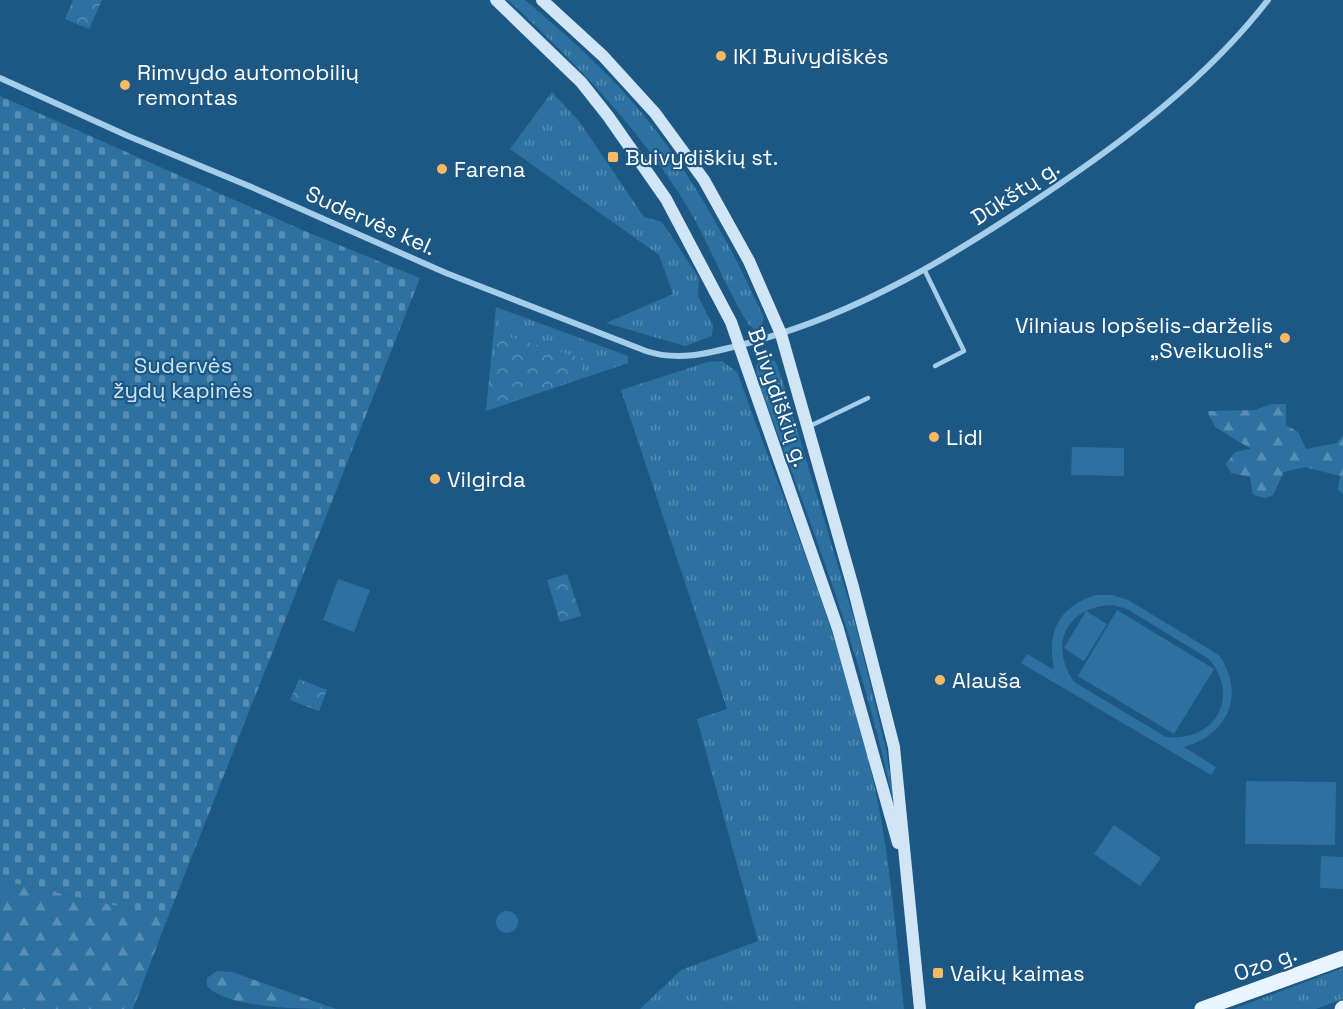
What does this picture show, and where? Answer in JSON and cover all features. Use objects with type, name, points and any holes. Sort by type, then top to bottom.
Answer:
[{"type":"main road","name":"Buivydiškių g.","points":[[496,0],[580,82],[652,176],[703,265],[731,322],[737,346],[838,629],[905,870]]},
{"type":"main road","name":"Buivydiškių g.","points":[[542,0],[603,56],[655,112],[704,180],[749,261],[781,334],[853,587],[894,747],[899,778],[905,870],[920,1009]]},
{"type":"main road","name":"Ozo g.","points":[[1202,1009],[1343,958]]},
{"type":"street","name":"Dūkštų g.","points":[[737,346],[781,334],[846,310],[925,271],[1104,154],[1191,80],[1250,22],[1268,0]]},
{"type":"street","name":"Sudervės kel.","points":[[0,78],[121,133],[249,186],[446,273],[662,357],[680,357],[737,346]]},
{"type":"lane","points":[[925,271],[964,351],[935,366]]},
{"type":"lane","points":[[808,427],[868,398]]},
{"type":"green space","points":[[73,0],[102,0],[89,29],[65,19]]},
{"type":"green space","points":[[508,0],[525,0],[544,16],[615,83],[648,120],[692,182],[730,249],[764,318],[761,328],[754,329],[749,325],[690,211],[642,142],[578,68]]},
{"type":"green space","points":[[552,92],[579,121],[644,217],[662,222],[699,278],[698,296],[713,326],[712,336],[685,346],[606,323],[673,294],[659,255],[510,149]]},
{"type":"green space","name":"Sudervės žydų kapinės","points":[[0,96],[307,232],[420,278],[168,917],[0,880]]},
{"type":"green space","points":[[496,307],[628,356],[628,363],[486,411]]},
{"type":"green space","points":[[497,333],[584,359],[581,378],[489,408]]},
{"type":"green space","points":[[762,359],[775,361],[781,376],[855,622],[886,749],[897,823],[885,766],[855,654],[818,544],[758,380],[756,366]]},
{"type":"green space","points":[[722,361],[737,372],[814,580],[849,686],[876,793],[886,847],[904,1009],[640,1009],[681,970],[758,941],[697,719],[727,709],[621,390],[708,362]]},
{"type":"green space","points":[[1271,404],[1286,404],[1286,425],[1298,432],[1306,449],[1337,443],[1343,435],[1343,494],[1338,490],[1340,476],[1305,467],[1284,472],[1273,495],[1266,498],[1253,495],[1250,477],[1231,473],[1226,464],[1235,452],[1251,449],[1215,427],[1207,411],[1255,410]]},
{"type":"green space","points":[[1072,447],[1124,448],[1124,476],[1071,475]]},
{"type":"green space","points":[[567,574],[581,616],[560,622],[547,580]]},
{"type":"green space","points":[[338,579],[370,590],[354,632],[323,620]]},
{"type":"green space","points":[[1096,595],[1112,595],[1128,600],[1219,655],[1231,684],[1228,711],[1222,723],[1212,733],[1184,747],[1216,767],[1211,775],[1021,663],[1027,654],[1054,670],[1052,644],[1058,623],[1064,614],[1083,600]],"holes":[[[1113,605],[1127,609],[1209,659],[1218,673],[1223,688],[1218,714],[1210,725],[1183,737],[1166,737],[1074,682],[1066,668],[1063,654],[1066,630],[1084,612],[1097,607]]]},
{"type":"green space","points":[[1117,610],[1214,669],[1174,734],[1078,676]]},
{"type":"green space","points":[[1086,611],[1107,624],[1084,661],[1064,648]]},
{"type":"green space","points":[[299,679],[327,690],[319,711],[290,700]]},
{"type":"green space","points":[[1246,781],[1336,782],[1335,845],[1245,844]]},
{"type":"green space","points":[[1114,825],[1161,858],[1140,886],[1094,854]]},
{"type":"green space","points":[[1321,856],[1343,857],[1343,889],[1320,888]]},
{"type":"green space","points":[[0,880],[168,917],[133,1009],[0,1009]]},
{"type":"green space","points":[[507,911],[515,914],[518,922],[515,930],[507,933],[499,930],[496,922],[499,914]]},
{"type":"green space","points":[[1343,968],[1343,999],[1316,1009],[1233,1009]]},
{"type":"green space","points":[[217,971],[232,972],[336,1009],[267,1006],[231,999],[217,994],[207,986],[207,978]]},
{"type":"place","name":"IKI Buivydiškės","points":[[721,56]]},
{"type":"place","name":"Rimvydo automobilių remontas","points":[[125,85]]},
{"type":"place","name":"Buivydiškių st.","points":[[613,157]]},
{"type":"place","name":"Farena","points":[[442,169]]},
{"type":"place","name":"Vilniaus lopšelis-darželis „Sveikuolis“","points":[[1285,338]]},
{"type":"place","name":"Lidl","points":[[934,437]]},
{"type":"place","name":"Vilgirda","points":[[435,479]]},
{"type":"place","name":"Alauša","points":[[940,680]]},
{"type":"place","name":"Vaikų kaimas","points":[[938,973]]}]
